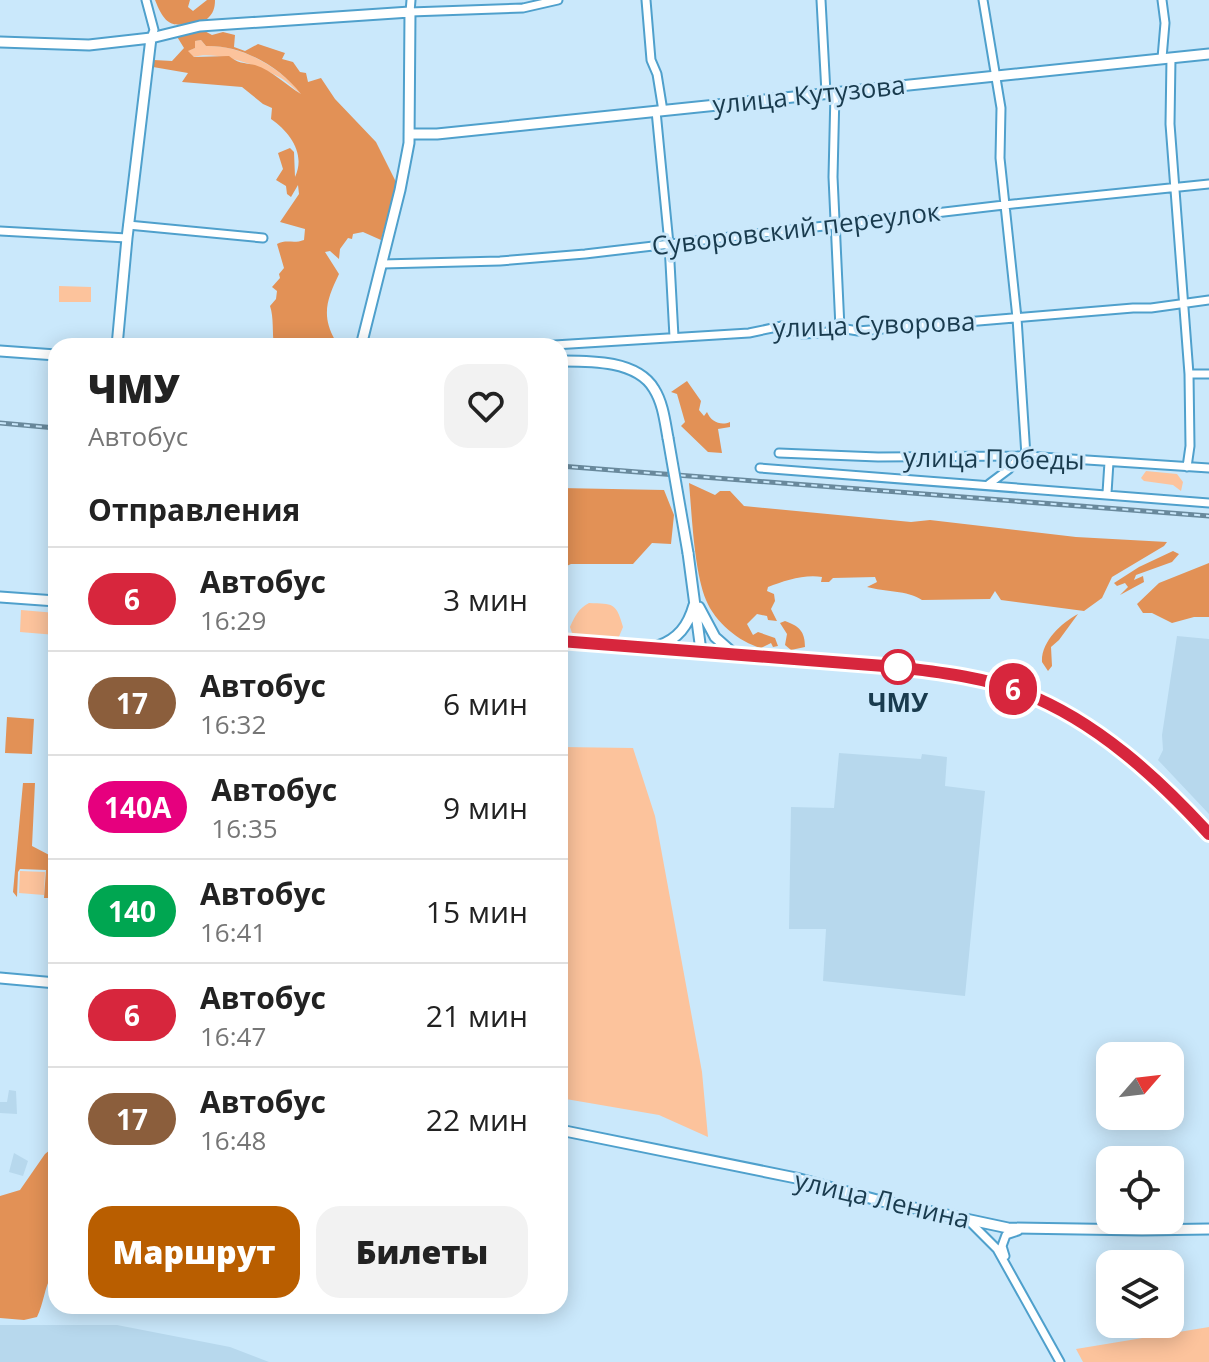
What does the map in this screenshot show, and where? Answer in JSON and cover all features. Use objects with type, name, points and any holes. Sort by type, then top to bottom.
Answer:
[{"type":"street","points":[[118,338],[128,225],[154,30],[146,0]]},
{"type":"street","points":[[363,338],[400,190],[409,134],[411,0]]},
{"type":"street","points":[[0,42],[89,45],[151,38],[200,26],[523,8],[558,0]]},
{"type":"street","points":[[646,0],[651,60],[657,74],[674,337]]},
{"type":"street","points":[[821,0],[830,92],[840,328]]},
{"type":"street","points":[[983,0],[1001,108],[1000,158],[1017,318],[1023,456],[989,484]]},
{"type":"street","points":[[1162,0],[1189,374],[1190,446],[1187,467]]},
{"type":"street","name":"улица Кутузова","points":[[409,134],[437,134],[1209,54]]},
{"type":"street","name":"Суворовский переулок","points":[[382,264],[514,260],[1209,184]]},
{"type":"street","points":[[128,225],[263,238]]},
{"type":"street","points":[[0,231],[127,238]]},
{"type":"street","name":"улица Суворова","points":[[568,344],[749,333],[782,326],[802,334],[840,328],[858,331],[1151,308],[1209,300]]},
{"type":"street","points":[[0,351],[48,354]]},
{"type":"street","points":[[568,362],[614,365],[646,378],[655,390],[668,438],[701,651]]},
{"type":"street","points":[[1189,374],[1209,374]]},
{"type":"street","name":"улица Победы","points":[[779,453],[878,457],[1023,456],[1209,468]]},
{"type":"street","points":[[875,476],[878,457]]},
{"type":"street","points":[[1107,493],[1109,462]]},
{"type":"street","points":[[760,468],[1209,503]]},
{"type":"street","points":[[0,597],[48,600]]},
{"type":"street","points":[[653,648],[677,637],[685,627],[695,598]]},
{"type":"street","points":[[695,598],[715,637],[735,654]]},
{"type":"street","points":[[568,642],[921,670],[1021,692],[1046,702],[1107,741],[1166,788],[1209,834]]},
{"type":"street","points":[[0,978],[48,982]]},
{"type":"street","name":"улица Ленина","points":[[568,1132],[796,1178],[969,1221],[1023,1229],[1209,1229]]},
{"type":"street","points":[[969,1221],[985,1235],[1008,1266],[1060,1362]]},
{"type":"street","points":[[1008,1266],[1002,1246],[1006,1235],[1023,1229]]},
{"type":"shaded area","points":[[155,0],[190,0],[188,7],[193,11],[207,0],[215,0],[213,11],[207,19],[180,25],[164,17]]},
{"type":"shaded area","points":[[199,28],[212,35],[223,32],[235,35],[234,47],[245,51],[258,44],[285,53],[282,59],[293,62],[300,72],[306,73],[308,82],[321,78],[335,99],[376,142],[395,180],[395,190],[381,240],[363,232],[353,234],[352,239],[348,238],[340,249],[339,259],[330,251],[325,252],[339,274],[327,307],[328,323],[334,338],[273,338],[270,306],[276,299],[277,291],[272,287],[284,268],[277,244],[304,240],[305,229],[280,222],[299,194],[298,185],[291,197],[287,194],[286,186],[276,180],[283,169],[278,153],[290,148],[294,152],[295,177],[299,160],[297,152],[290,137],[271,119],[272,108],[242,87],[182,82],[188,73],[153,67],[154,60],[172,61],[184,48],[176,35]],"holes":[[[201,40],[206,46],[259,59],[282,75],[301,94],[274,74],[255,65],[229,56],[194,57],[188,51],[195,48],[195,41]]]},
{"type":"shaded area","points":[[201,40],[206,46],[234,49],[260,60],[284,76],[304,96],[276,75],[253,65],[214,56],[194,57],[187,51],[195,48],[195,41]]},
{"type":"shaded area","points":[[59,286],[91,287],[91,302],[59,302]]},
{"type":"shaded area","points":[[687,381],[701,401],[699,410],[704,416],[707,412],[717,422],[730,422],[730,427],[718,429],[722,453],[708,452],[681,426],[685,422],[677,394],[671,392]]},
{"type":"shaded area","points":[[1146,471],[1177,474],[1183,482],[1181,491],[1173,485],[1144,481],[1141,478]]},
{"type":"shaded area","points":[[689,483],[715,495],[720,491],[730,491],[744,506],[911,522],[930,520],[1076,537],[1167,542],[1112,577],[1102,598],[1084,611],[1001,600],[995,591],[990,599],[922,600],[903,593],[867,587],[877,582],[875,577],[833,578],[829,582],[821,582],[822,577],[815,576],[787,580],[768,587],[767,591],[774,594],[771,609],[777,621],[757,614],[747,624],[753,635],[758,632],[775,638],[778,646],[773,647],[771,643],[761,648],[729,630],[715,616],[706,600],[696,558]]},
{"type":"shaded area","points":[[568,488],[664,490],[674,515],[671,544],[652,543],[633,564],[568,565]]},
{"type":"shaded area","points":[[1173,551],[1179,554],[1172,562],[1136,575],[1134,580],[1143,576],[1144,582],[1120,595],[1128,587],[1125,583],[1117,586],[1114,583]]},
{"type":"shaded area","points":[[1209,563],[1209,617],[1194,617],[1172,623],[1152,613],[1143,613],[1137,604],[1159,583]]},
{"type":"shaded area","points":[[589,603],[608,604],[615,609],[623,627],[618,639],[573,636],[570,627],[579,610]]},
{"type":"shaded area","points":[[21,610],[48,612],[48,634],[20,632]]},
{"type":"shaded area","points":[[1078,614],[1051,647],[1052,666],[1048,671],[1042,662],[1048,640],[1065,622]]},
{"type":"shaded area","points":[[785,621],[800,630],[805,647],[791,650],[785,645],[787,634],[780,623]]},
{"type":"shaded area","points":[[1177,636],[1209,639],[1209,814],[1158,760],[1163,750],[1162,735]]},
{"type":"shaded area","points":[[7,717],[34,719],[32,754],[5,753]]},
{"type":"shaded area","points":[[568,747],[633,748],[655,816],[702,1072],[708,1137],[659,1115],[568,1099]]},
{"type":"shaded area","points":[[839,753],[921,759],[922,754],[947,757],[945,786],[985,791],[965,996],[823,981],[826,929],[789,929],[791,807],[834,808]]},
{"type":"shaded area","points":[[23,783],[35,783],[32,846],[48,854],[48,898],[44,898],[46,870],[20,869],[17,897],[13,892]]},
{"type":"shaded area","points":[[20,871],[45,872],[44,895],[19,893]]},
{"type":"shaded area","points":[[9,1090],[16,1091],[17,1114],[0,1113],[0,1102],[7,1102]]},
{"type":"shaded area","points":[[48,1152],[48,1283],[37,1317],[24,1320],[0,1318],[0,1196],[20,1190]]},
{"type":"shaded area","points":[[14,1153],[28,1161],[23,1176],[9,1172]]},
{"type":"shaded area","points":[[0,1325],[117,1325],[230,1347],[269,1362],[0,1362]]},
{"type":"shaded area","points":[[1209,1327],[1209,1362],[1083,1362],[1076,1349],[1142,1338],[1184,1338],[1184,1331]]},
{"type":"railway","points":[[0,423],[48,427]]},
{"type":"railway","points":[[568,467],[1209,516]]},
{"type":"bus line","name":"6","points":[[568,642],[897,667],[984,682],[1021,692],[1046,702],[1107,741],[1155,778],[1209,834]]},
{"type":"place","name":"ЧМУ","points":[[898,667]]}]
